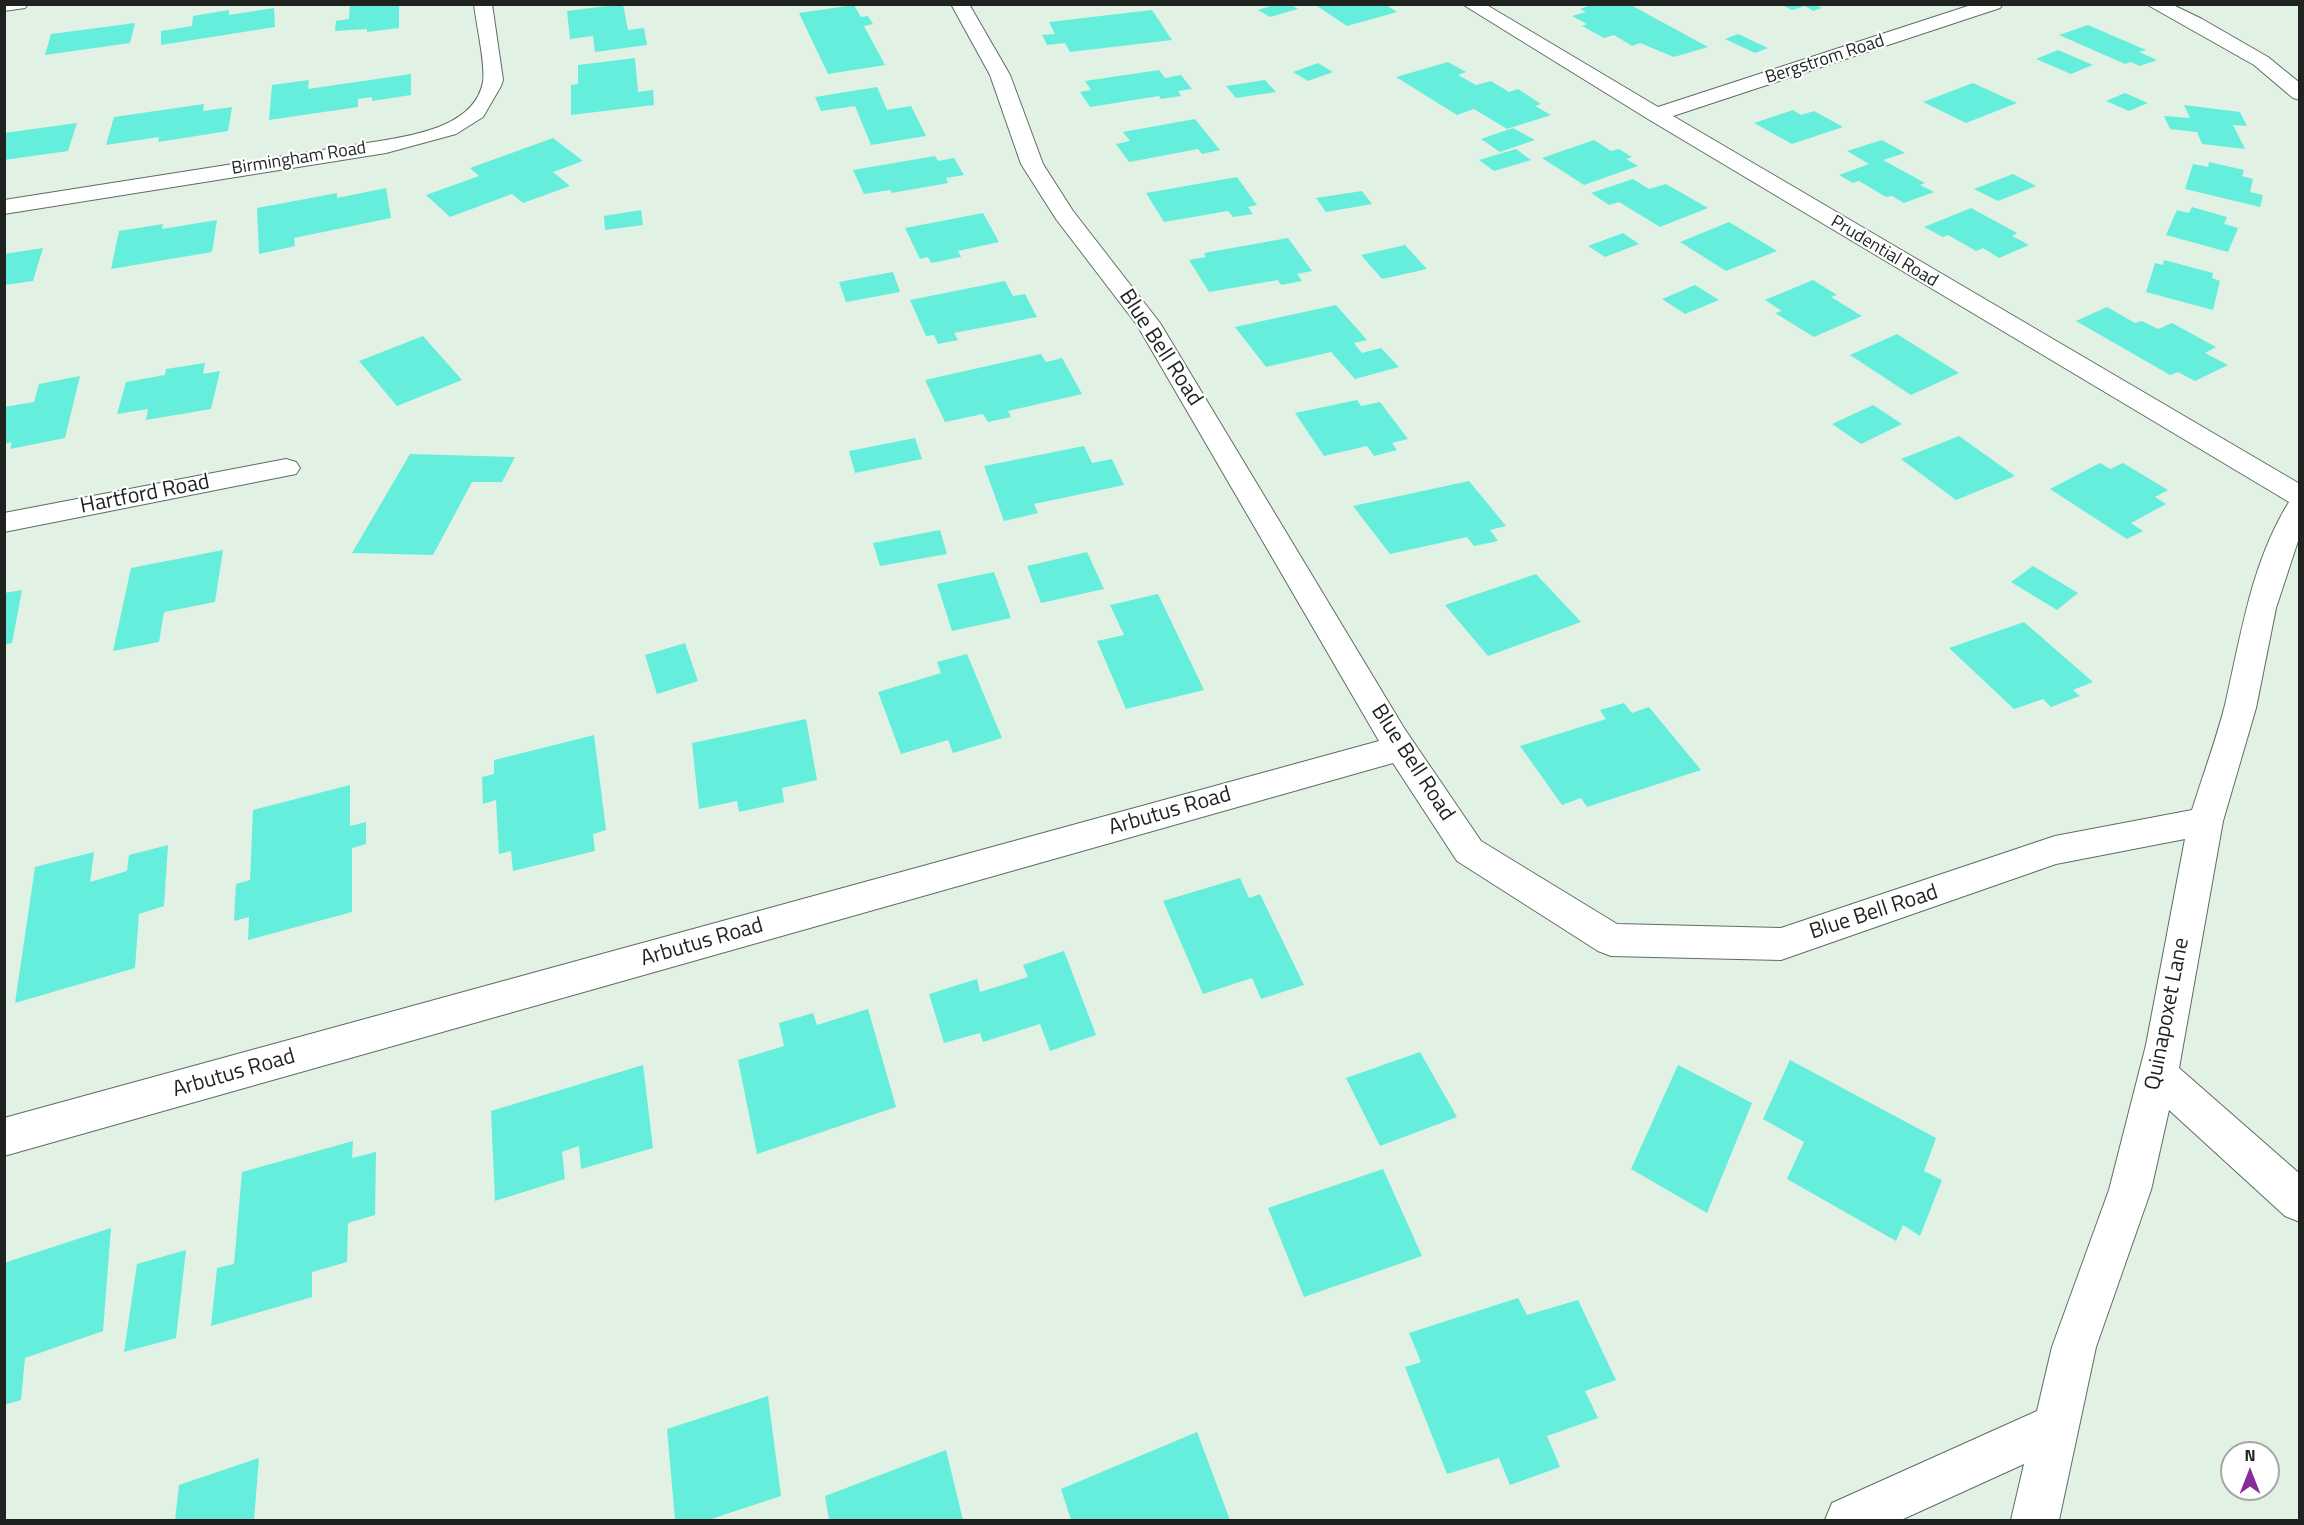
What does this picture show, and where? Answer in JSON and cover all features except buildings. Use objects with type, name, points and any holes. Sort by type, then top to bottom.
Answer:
[{"type":"street","points":[[4,6],[19,4]]},
{"type":"street","name":"Birmingham Road","points":[[4,207],[391,144],[450,128],[476,113],[485,102],[493,80],[483,4]]},
{"type":"street","name":"Prudential Road","points":[[1471,4],[2300,496]]},
{"type":"street","name":"Bergstrom Road","points":[[1655,115],[1994,4]]},
{"type":"street","points":[[2155,4],[2195,23],[2261,61],[2300,94]]},
{"type":"street","name":"Blue Bell Road","points":[[960,5],[1000,75],[1032,164],[1064,214],[1148,323],[1400,748],[1469,850],[1611,940],[1781,944],[2055,850],[2206,821]]},
{"type":"street","name":"Hartford Road","points":[[4,523],[286,468]]},
{"type":"street","name":"Quinapoxet Lane","points":[[2035,1521],[2074,1347],[2130,1190],[2158,1074],[2206,821],[2240,708],[2261,608],[2288,527],[2300,507]]},
{"type":"street","name":"Arbutus Road","points":[[4,1137],[1400,748]]},
{"type":"street","points":[[2158,1074],[2300,1202]]},
{"type":"street","points":[[1849,1521],[2057,1425]]}]
